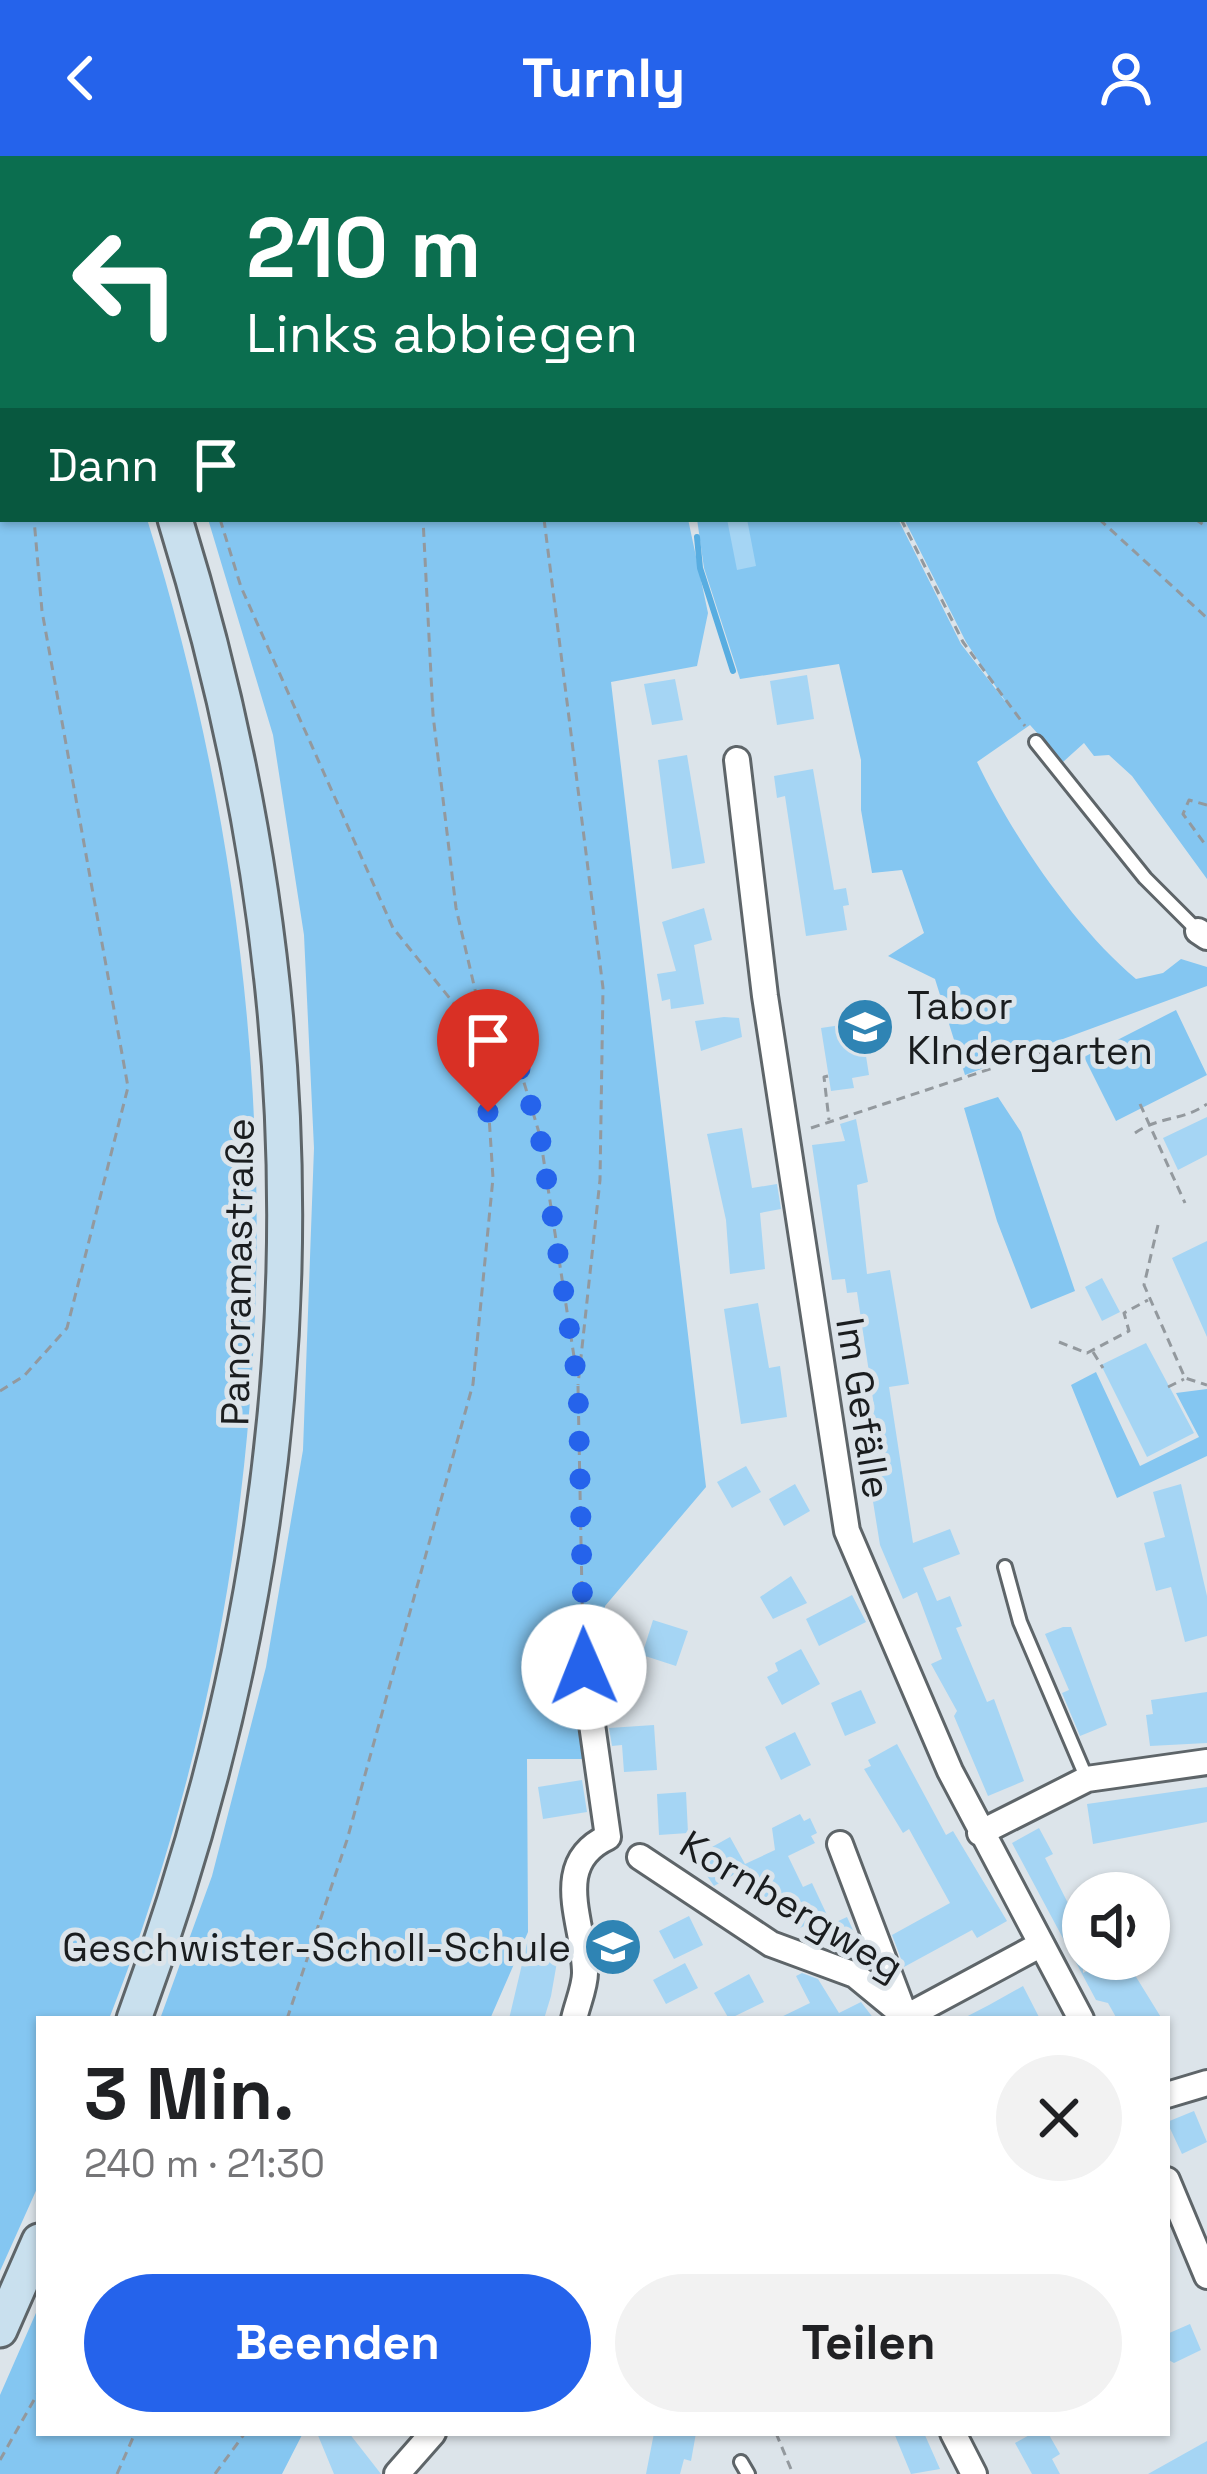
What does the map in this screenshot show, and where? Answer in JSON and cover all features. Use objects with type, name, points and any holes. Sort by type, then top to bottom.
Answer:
[{"type":"main road","name":"Panoramastraße","points":[[135,2016],[194,1843],[236,1684],[272,1470],[285,1306],[285,1134],[270,944],[237,752],[176,522]]},
{"type":"main road","points":[[0,2330],[36,2248]]},
{"type":"street","name":"Im Gefälle","points":[[737,760],[739,809],[847,1531],[980,1833],[1079,2016]]},
{"type":"street","points":[[575,2016],[585,1974],[572,1901],[575,1873],[588,1846],[608,1838],[584,1667]]},
{"type":"street","points":[[980,1833],[1087,1779],[1207,1762]]},
{"type":"street","points":[[840,1844],[904,2016]]},
{"type":"street","name":"Kornbergweg","points":[[640,1857],[771,1945],[855,1975],[903,2016]]},
{"type":"street","points":[[909,2016],[1038,1946]]},
{"type":"street","points":[[1170,2094],[1207,2083]]},
{"type":"street","points":[[1170,2187],[1207,2276]]},
{"type":"street","points":[[397,2474],[430,2436]]},
{"type":"street","points":[[955,2436],[974,2474]]},
{"type":"lane","points":[[1036,742],[1145,878],[1202,934]]},
{"type":"lane","points":[[1005,1567],[1020,1622],[1087,1779]]},
{"type":"path","points":[[0,1391],[24,1376],[67,1328],[128,1087],[42,611],[34,522]]},
{"type":"path","points":[[221,522],[241,586],[393,928],[460,1011],[487,1080]]},
{"type":"path","points":[[288,2016],[353,1817],[473,1384],[493,1178],[483,1024],[456,908],[435,736],[423,522]]},
{"type":"path","points":[[544,522],[603,988],[601,1180],[578,1385]]},
{"type":"path","points":[[903,522],[963,642],[1036,742]]},
{"type":"path","points":[[1102,522],[1207,618]]},
{"type":"path","points":[[1207,805],[1189,800],[1183,814],[1207,847]]},
{"type":"path","points":[[483,1024],[511,1039],[540,1136],[578,1385],[584,1667]]},
{"type":"path","points":[[787,1137],[1069,1043]]},
{"type":"path","points":[[828,1076],[824,1077],[830,1122]]},
{"type":"path","points":[[1140,1104],[1185,1203]]},
{"type":"path","points":[[1135,1133],[1165,1116],[1183,1119],[1201,1112],[1207,1104]]},
{"type":"path","points":[[1158,1226],[1144,1285],[1185,1378]]},
{"type":"path","points":[[1059,1342],[1070,1350],[1093,1352],[1124,1336],[1130,1325],[1124,1313],[1150,1299]]},
{"type":"path","points":[[1093,1352],[1102,1368]]},
{"type":"path","points":[[1168,1387],[1185,1378],[1207,1385]]},
{"type":"path","points":[[0,2460],[36,2396]]},
{"type":"path","points":[[117,2474],[135,2436]]},
{"type":"path","points":[[215,2474],[243,2436]]},
{"type":"path","points":[[777,2436],[793,2474]]},
{"type":"shaded area","points":[[0,522],[148,522],[197,705],[232,893],[252,1083],[256,1273],[244,1462],[216,1651],[171,1837],[110,2016],[36,2016],[36,2191],[0,2271]]},
{"type":"shaded area","points":[[209,522],[689,522],[708,613],[697,666],[611,682],[706,1487],[605,1606],[585,1759],[527,1759],[528,1932],[491,2016],[161,2016],[212,1876],[266,1667],[303,1450],[314,1148],[304,935],[273,735]]},
{"type":"shaded area","points":[[697,522],[900,522],[961,644],[1008,705],[966,642],[906,522],[1207,522],[1207,879],[1132,776],[1109,755],[1094,756],[1084,743],[1063,762],[1030,725],[977,762],[1046,878],[1113,958],[1136,979],[1163,973],[1181,959],[1207,967],[1207,986],[965,1075],[935,979],[888,956],[924,933],[902,870],[872,873],[861,810],[861,760],[839,664],[740,679],[704,568]]},
{"type":"shaded area","points":[[1176,1010],[1207,1075],[1116,1121],[1084,1057]]},
{"type":"shaded area","points":[[998,1097],[1021,1132],[1075,1291],[1031,1309],[997,1221],[964,1108]]},
{"type":"shaded area","points":[[1096,1372],[1140,1466],[1199,1437],[1176,1393],[1207,1389],[1207,1456],[1117,1498],[1071,1385]]},
{"type":"shaded area","points":[[36,2313],[36,2436],[301,2436],[282,2474],[0,2474],[0,2395]]},
{"type":"building","points":[[728,522],[748,522],[756,566],[737,570]]},
{"type":"building","points":[[807,675],[814,719],[777,725],[770,681]]},
{"type":"building","points":[[675,679],[683,720],[652,725],[644,684]]},
{"type":"building","points":[[687,755],[705,863],[672,869],[658,760]]},
{"type":"building","points":[[813,769],[834,890],[846,888],[849,905],[843,906],[847,930],[806,936],[785,796],[777,798],[774,776]]},
{"type":"building","points":[[704,908],[712,940],[694,945],[704,1004],[671,1009],[670,999],[662,1001],[657,974],[676,971],[662,922]]},
{"type":"building","points":[[866,1008],[873,1055],[866,1056],[869,1075],[852,1078],[854,1088],[831,1091],[821,1028],[841,1025],[839,1012]]},
{"type":"building","points":[[739,1018],[742,1037],[701,1051],[695,1021]]},
{"type":"building","points":[[1207,1117],[1207,1155],[1178,1170],[1163,1138]]},
{"type":"building","points":[[856,1119],[868,1182],[857,1185],[867,1274],[890,1270],[909,1384],[889,1387],[913,1543],[950,1529],[960,1554],[923,1568],[937,1601],[950,1596],[962,1626],[956,1628],[987,1702],[994,1699],[1024,1781],[988,1796],[954,1716],[957,1711],[931,1664],[942,1659],[917,1592],[903,1599],[880,1545],[858,1408],[874,1406],[857,1292],[847,1293],[845,1279],[832,1280],[812,1145],[845,1141],[840,1124]]},
{"type":"building","points":[[742,1128],[752,1188],[777,1184],[781,1209],[760,1213],[765,1269],[730,1274],[726,1220],[707,1134]]},
{"type":"building","points":[[1207,1241],[1207,1337],[1172,1258]]},
{"type":"building","points":[[1102,1278],[1120,1312],[1102,1321],[1085,1287]]},
{"type":"building","points":[[758,1303],[769,1368],[780,1366],[787,1417],[741,1424],[724,1309]]},
{"type":"building","points":[[1146,1343],[1194,1433],[1147,1457],[1101,1365]]},
{"type":"building","points":[[746,1466],[761,1492],[732,1508],[717,1482]]},
{"type":"building","points":[[795,1484],[810,1511],[784,1526],[769,1499]]},
{"type":"building","points":[[1181,1484],[1207,1596],[1207,1636],[1185,1642],[1171,1587],[1156,1591],[1144,1543],[1165,1537],[1153,1492]]},
{"type":"building","points":[[791,1576],[807,1603],[773,1619],[760,1597]]},
{"type":"building","points":[[852,1595],[866,1622],[819,1646],[806,1619]]},
{"type":"building","points":[[653,1620],[688,1631],[676,1666],[642,1655]]},
{"type":"building","points":[[1071,1627],[1107,1725],[1080,1736],[1062,1693],[1069,1690],[1045,1634]]},
{"type":"building","points":[[801,1649],[820,1684],[782,1705],[767,1677],[778,1671],[775,1663]]},
{"type":"building","points":[[861,1690],[876,1723],[845,1736],[831,1703]]},
{"type":"building","points":[[1207,1692],[1207,1743],[1150,1746],[1146,1715],[1153,1714],[1151,1700]]},
{"type":"building","points":[[654,1725],[657,1770],[624,1772],[622,1745],[612,1746],[609,1728]]},
{"type":"building","points":[[795,1732],[811,1765],[781,1780],[765,1747]]},
{"type":"building","points":[[897,1744],[946,1835],[953,1831],[1007,1921],[977,1938],[972,1930],[904,1967],[892,1935],[950,1903],[909,1829],[903,1833],[864,1769],[871,1766],[868,1760]]},
{"type":"building","points":[[582,1780],[587,1812],[543,1819],[538,1787]]},
{"type":"building","points":[[1207,1787],[1207,1822],[1093,1844],[1087,1804]]},
{"type":"building","points":[[686,1792],[688,1833],[659,1835],[657,1794]]},
{"type":"building","points":[[800,1814],[804,1821],[810,1818],[817,1833],[811,1836],[815,1843],[788,1856],[803,1887],[812,1883],[827,1915],[798,1929],[784,1899],[763,1909],[744,1869],[714,1886],[694,1857],[730,1837],[745,1864],[775,1850],[772,1828]]},
{"type":"building","points":[[1039,1828],[1053,1854],[1045,1858],[1062,1891],[1062,1936],[1012,1843]]},
{"type":"building","points":[[689,1916],[703,1945],[674,1959],[659,1931]]},
{"type":"building","points":[[847,1917],[862,1950],[851,1956],[829,1948],[823,1928]]},
{"type":"building","points":[[528,1939],[560,1945],[545,2016],[510,2016]]},
{"type":"building","points":[[685,1963],[698,1988],[666,2004],[653,1980]]},
{"type":"building","points":[[802,1973],[818,1979],[839,2013],[861,2002],[872,2016],[783,2016],[810,2003],[796,1976]]},
{"type":"building","points":[[749,1974],[764,2002],[727,2016],[714,1993]]},
{"type":"building","points":[[1085,1980],[1138,1980],[1160,2016],[1115,2016],[1108,2003],[1096,2000]]},
{"type":"building","points":[[1023,1986],[1038,2016],[968,2016]]},
{"type":"building","points":[[1194,2111],[1207,2142],[1182,2154],[1170,2121]]},
{"type":"building","points":[[1190,2324],[1201,2350],[1174,2363],[1170,2361],[1170,2333]]},
{"type":"building","points":[[318,2436],[351,2436],[381,2474],[334,2474]]},
{"type":"building","points":[[653,2436],[695,2436],[691,2461],[684,2459],[680,2474],[646,2474]]},
{"type":"building","points":[[895,2436],[925,2436],[940,2469],[911,2474]]},
{"type":"building","points":[[1028,2436],[1050,2436],[1060,2454],[1052,2459],[1060,2474],[1032,2474],[1015,2443]]},
{"type":"building","points":[[1207,2441],[1207,2474],[1148,2474]]},
{"type":"waterway","points":[[697,537],[700,568],[733,671]]},
{"type":"place","name":"Tabor KIndergarten","points":[[865,1027]]},
{"type":"place","name":"Geschwister-Scholl-Schule","points":[[613,1947]]},
{"type":"route","points":[[488,1112],[483,1024],[511,1039],[540,1136],[578,1385],[584,1667]]}]
